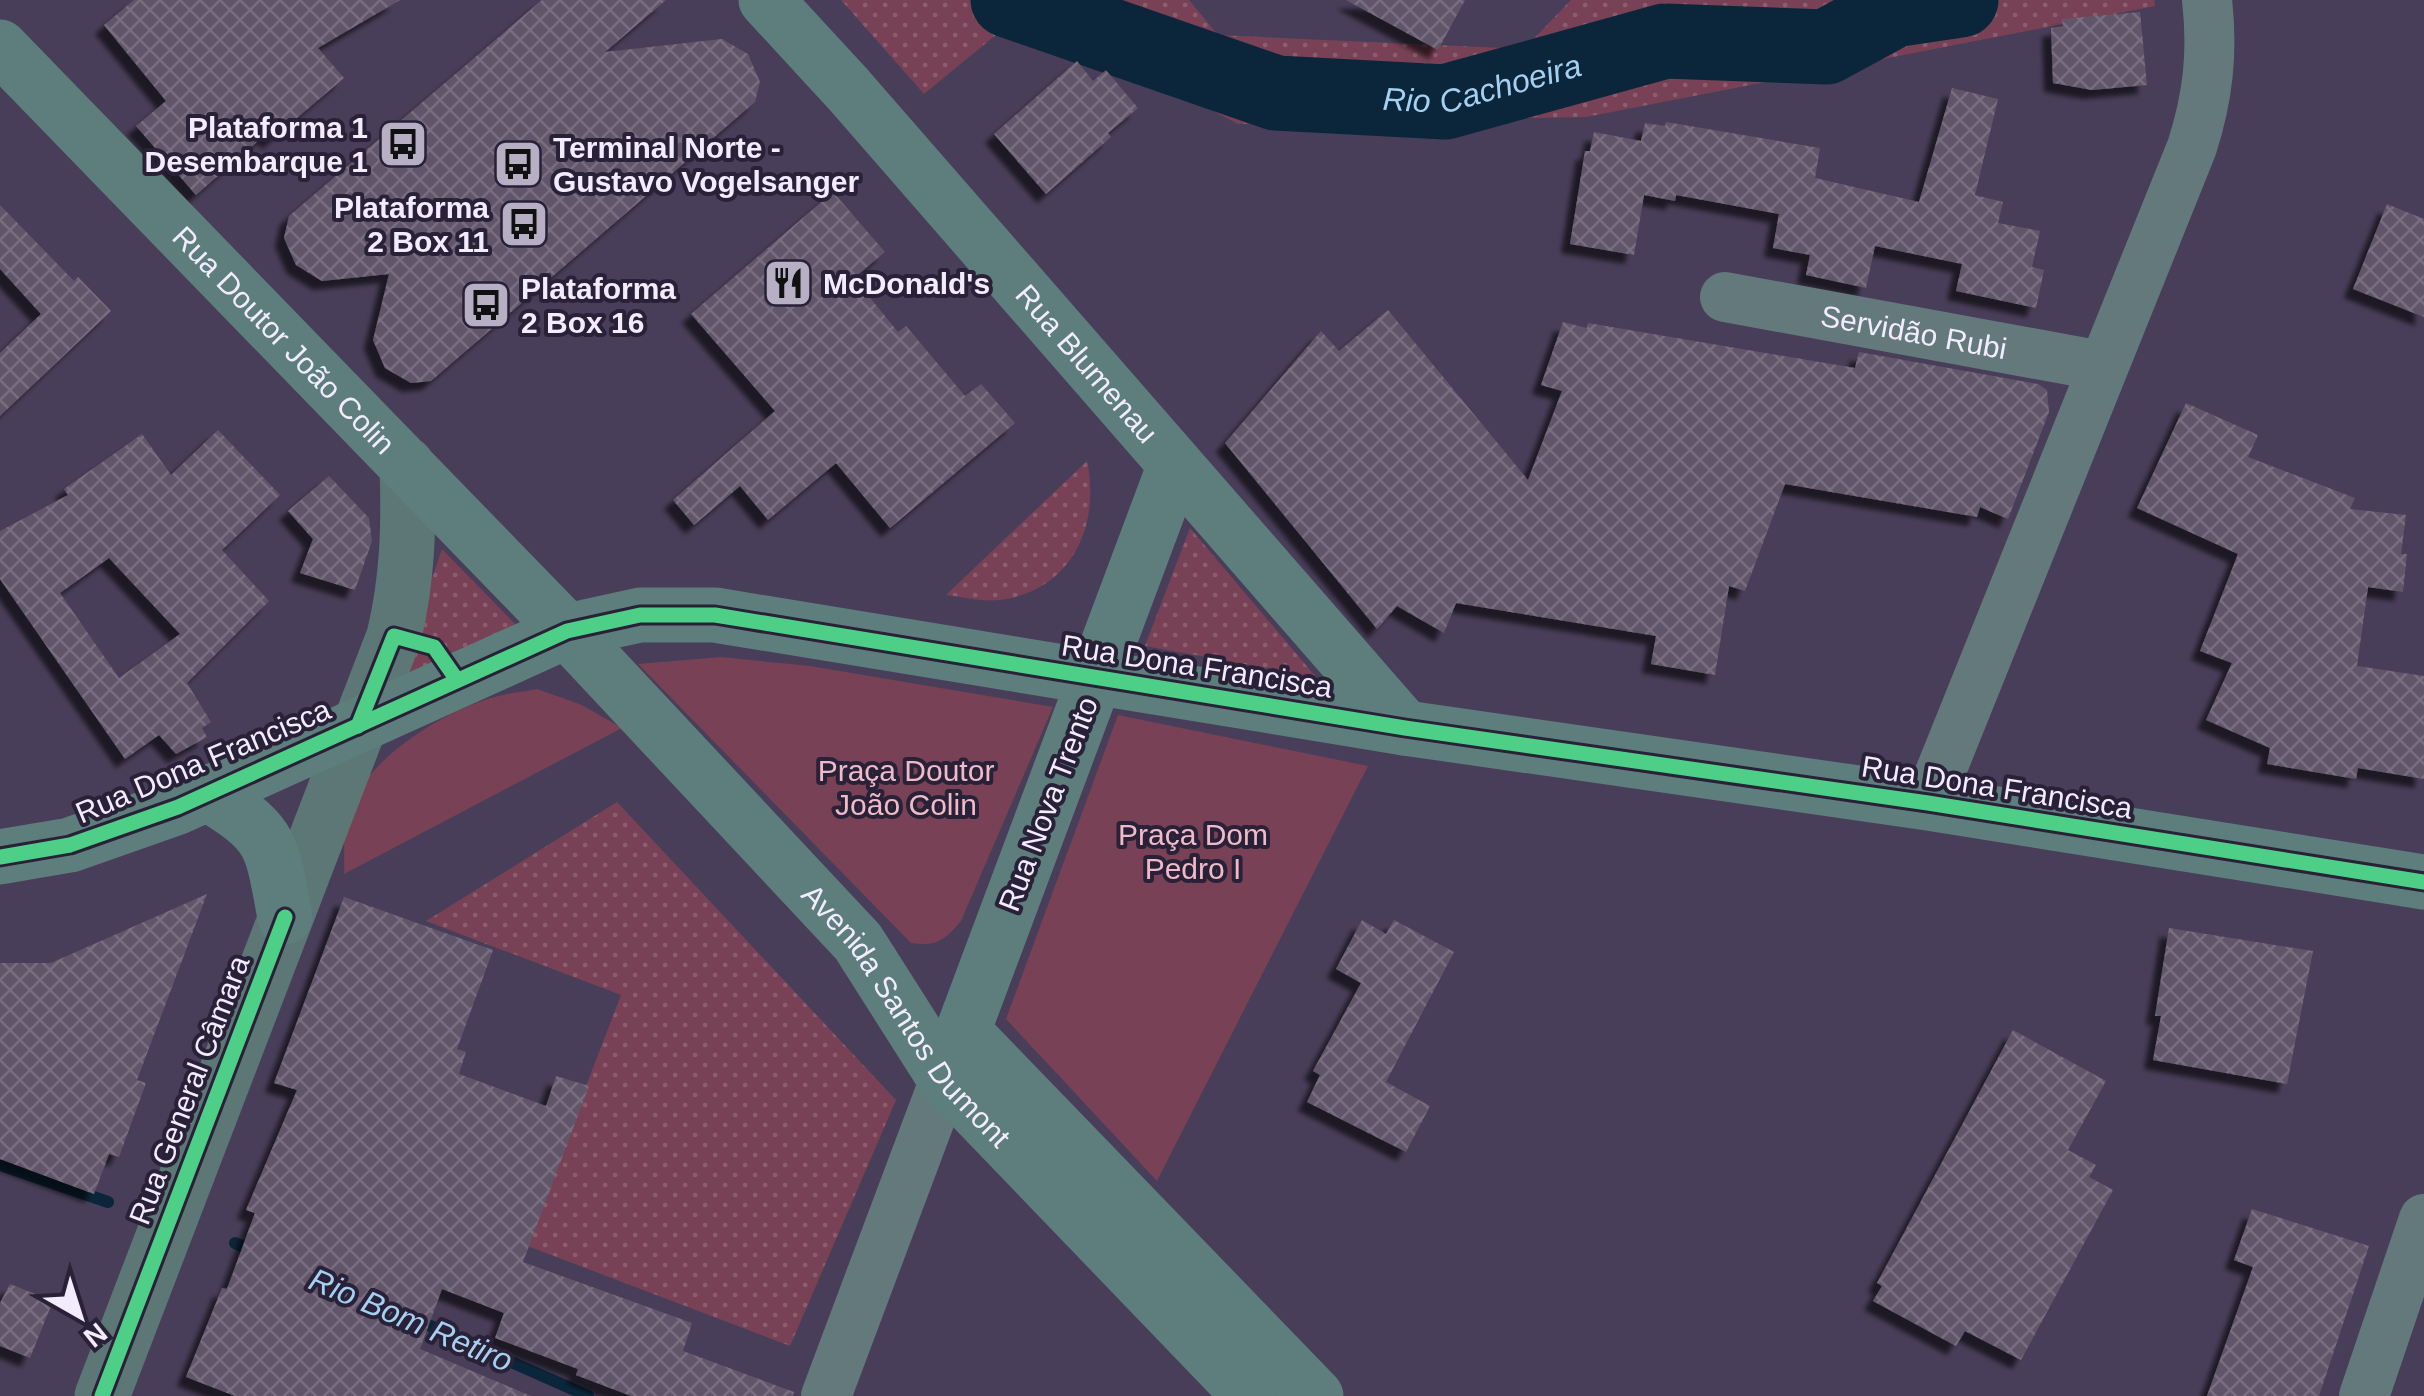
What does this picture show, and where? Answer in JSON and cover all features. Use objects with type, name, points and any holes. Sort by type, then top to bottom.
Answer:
[{"type":"main road","name":"Rua Blumenau","points":[[766,0],[1405,728]]},
{"type":"main road","name":"Rua Doutor João Colin","points":[[0,46],[568,631]]},
{"type":"main road","name":"Rua General Câmara","points":[[102,1396],[394,636],[410,543],[408,465]]},
{"type":"main road","name":"Rua Nova Trento","points":[[963,1031],[1175,465]]},
{"type":"main road","name":"Rua Dona Francisca","points":[[0,857],[70,846],[124,828],[568,631],[640,614],[715,615],[1405,728],[1928,803],[2424,882]]},
{"type":"main road","name":"Avenida Santos Dumont","points":[[568,631],[858,942],[963,1031],[1316,1396]]},
{"type":"main road","points":[[208,794],[240,813],[265,835],[285,916]]},
{"type":"main road","points":[[858,942],[920,978],[961,984],[963,1031]]},
{"type":"main road","name":"Avenida Santos Dumont","points":[[963,1031],[1250,1396]]},
{"type":"street","points":[[1928,803],[2192,147],[2210,74],[2206,0]]},
{"type":"street","name":"Servidão Rubi","points":[[1725,297],[2102,366]]},
{"type":"street","name":"Rua Nova Trento","points":[[826,1396],[963,1031]]},
{"type":"street","points":[[2364,1396],[2424,1219]]},
{"type":"green space","points":[[841,0],[1189,0],[1218,35],[1524,49],[1571,0],[2154,0],[2155,6],[1586,117],[1238,124],[1093,47],[1014,20],[924,94]]},
{"type":"green space","points":[[1087,461],[1089,509],[1084,531],[1062,569],[1046,584],[1000,600],[946,595]]},
{"type":"green space","points":[[1190,528],[1316,677],[1145,646]]},
{"type":"green space","points":[[442,549],[516,625],[396,685]]},
{"type":"green space","name":"Praça Doutor João Colin","points":[[721,657],[810,666],[1053,707],[961,921],[945,937],[934,943],[911,943],[638,664]]},
{"type":"green space","points":[[537,689],[582,705],[622,728],[344,874],[348,812],[357,793],[388,757],[429,727],[471,705]]},
{"type":"green space","name":"Praça Dom Pedro I","points":[[1118,715],[1368,766],[1157,1181],[1006,1019]]},
{"type":"green space","points":[[617,802],[896,1100],[790,1346],[525,1245],[621,995],[426,921]]},
{"type":"building","points":[[134,0],[400,0],[318,48],[344,78],[271,140],[266,134],[196,195],[136,126],[166,101],[104,25]]},
{"type":"building","points":[[542,0],[666,0],[605,52],[722,39],[748,54],[760,82],[755,102],[431,381],[411,383],[385,368],[373,340],[389,274],[322,281],[296,265],[284,238],[289,216]]},
{"type":"building","points":[[1346,0],[1465,0],[1438,50]]},
{"type":"building","points":[[2140,12],[2147,85],[2092,90],[2053,83],[2051,28],[2063,26],[2062,19]]},
{"type":"building","points":[[1077,61],[1093,81],[1106,70],[1138,108],[1046,194],[994,134]]},
{"type":"building","points":[[1952,88],[1998,99],[1975,195],[2003,202],[1998,223],[2040,231],[2032,267],[2044,270],[2036,308],[1956,291],[1962,264],[1875,246],[1866,288],[1806,275],[1810,255],[1773,248],[1779,214],[1676,195],[1675,201],[1644,195],[1634,255],[1570,244],[1585,151],[1590,151],[1594,132],[1641,141],[1645,123],[1665,126],[1666,122],[1820,148],[1815,178],[1919,202]]},
{"type":"building","points":[[833,192],[885,252],[854,278],[898,332],[906,326],[965,396],[981,384],[1015,423],[890,528],[836,463],[768,520],[740,486],[694,525],[673,500],[775,411],[691,314]]},
{"type":"building","points":[[2387,204],[2424,219],[2424,317],[2353,289]]},
{"type":"building","points":[[0,205],[74,281],[78,277],[111,311],[0,416],[0,353],[41,314],[0,269]]},
{"type":"building","points":[[1388,310],[1528,480],[1562,391],[1541,385],[1563,322],[1855,368],[1859,352],[2038,384],[2047,390],[2049,412],[2008,519],[1980,507],[1977,517],[1785,484],[1745,591],[1729,586],[1715,675],[1651,664],[1656,636],[1456,603],[1444,633],[1397,606],[1377,629],[1225,443],[1321,331],[1339,351]]},
{"type":"building","points":[[2186,403],[2258,435],[2248,457],[2355,498],[2350,509],[2406,515],[2401,554],[2407,554],[2403,592],[2368,587],[2357,666],[2424,676],[2424,779],[2358,768],[2356,779],[2267,764],[2270,748],[2206,720],[2232,663],[2200,651],[2238,554],[2137,508]]},
{"type":"building","points":[[218,430],[280,495],[222,550],[269,601],[187,683],[211,722],[202,728],[207,737],[176,754],[159,735],[125,759],[0,579],[0,531],[68,495],[64,489],[142,434],[171,475]],"holes":[[[109,558],[180,634],[119,678],[60,593]]]},
{"type":"building","points":[[329,476],[369,518],[372,541],[355,590],[300,573],[313,539],[288,511]]},
{"type":"building","points":[[207,894],[137,1080],[146,1083],[119,1157],[109,1154],[94,1194],[0,1159],[0,963],[51,963]]},
{"type":"building","points":[[344,897],[493,950],[457,1049],[466,1052],[459,1074],[546,1106],[556,1076],[589,1086],[523,1262],[692,1323],[683,1351],[794,1392],[793,1396],[631,1396],[576,1375],[578,1369],[495,1338],[504,1313],[442,1289],[420,1349],[531,1396],[235,1396],[186,1377],[222,1288],[227,1289],[255,1213],[246,1210],[297,1090],[274,1083]]},
{"type":"building","points":[[1362,920],[1386,934],[1394,920],[1454,952],[1386,1082],[1430,1106],[1406,1152],[1307,1102],[1320,1075],[1313,1071],[1361,983],[1336,969]]},
{"type":"building","points":[[2169,928],[2313,951],[2287,1084],[2153,1060],[2161,1016],[2155,1016]]},
{"type":"building","points":[[2013,1030],[2106,1081],[2068,1150],[2096,1165],[2089,1177],[2113,1190],[2021,1360],[1965,1331],[1956,1346],[1873,1301],[1882,1286],[1877,1283]]},
{"type":"building","points":[[2252,1209],[2369,1246],[2319,1396],[2207,1396],[2253,1267],[2234,1260]]},
{"type":"building","points":[[10,1284],[53,1301],[30,1358],[0,1346],[0,1303]]},
{"type":"waterway","name":"Rio Cachoeira","points":[[1008,0],[1276,93],[1445,102],[1665,41],[1826,47],[1894,10],[1961,0]]},
{"type":"waterway","name":"Rio Bom Retiro","points":[[0,1165],[108,1202]]},
{"type":"waterway","name":"Rio Bom Retiro","points":[[235,1243],[255,1252]]},
{"type":"waterway","name":"Rio Bom Retiro","points":[[417,1320],[588,1396]]},
{"type":"cycle path","points":[[0,857],[70,845],[178,807],[567,631],[640,615],[715,615],[1405,728],[1928,803],[2424,882]]},
{"type":"cycle path","points":[[358,726],[394,636],[434,647],[457,680]]},
{"type":"cycle path","points":[[102,1396],[285,917]]},
{"type":"place","name":"Plataforma 1 Desembarque 1","points":[[403,144]]},
{"type":"place","name":"Terminal Norte - Gustavo Vogelsanger","points":[[518,164]]},
{"type":"place","name":"Plataforma 2 Box 11","points":[[524,224]]},
{"type":"place","name":"McDonald's","points":[[788,283]]},
{"type":"place","name":"Plataforma 2 Box 16","points":[[486,305]]}]
